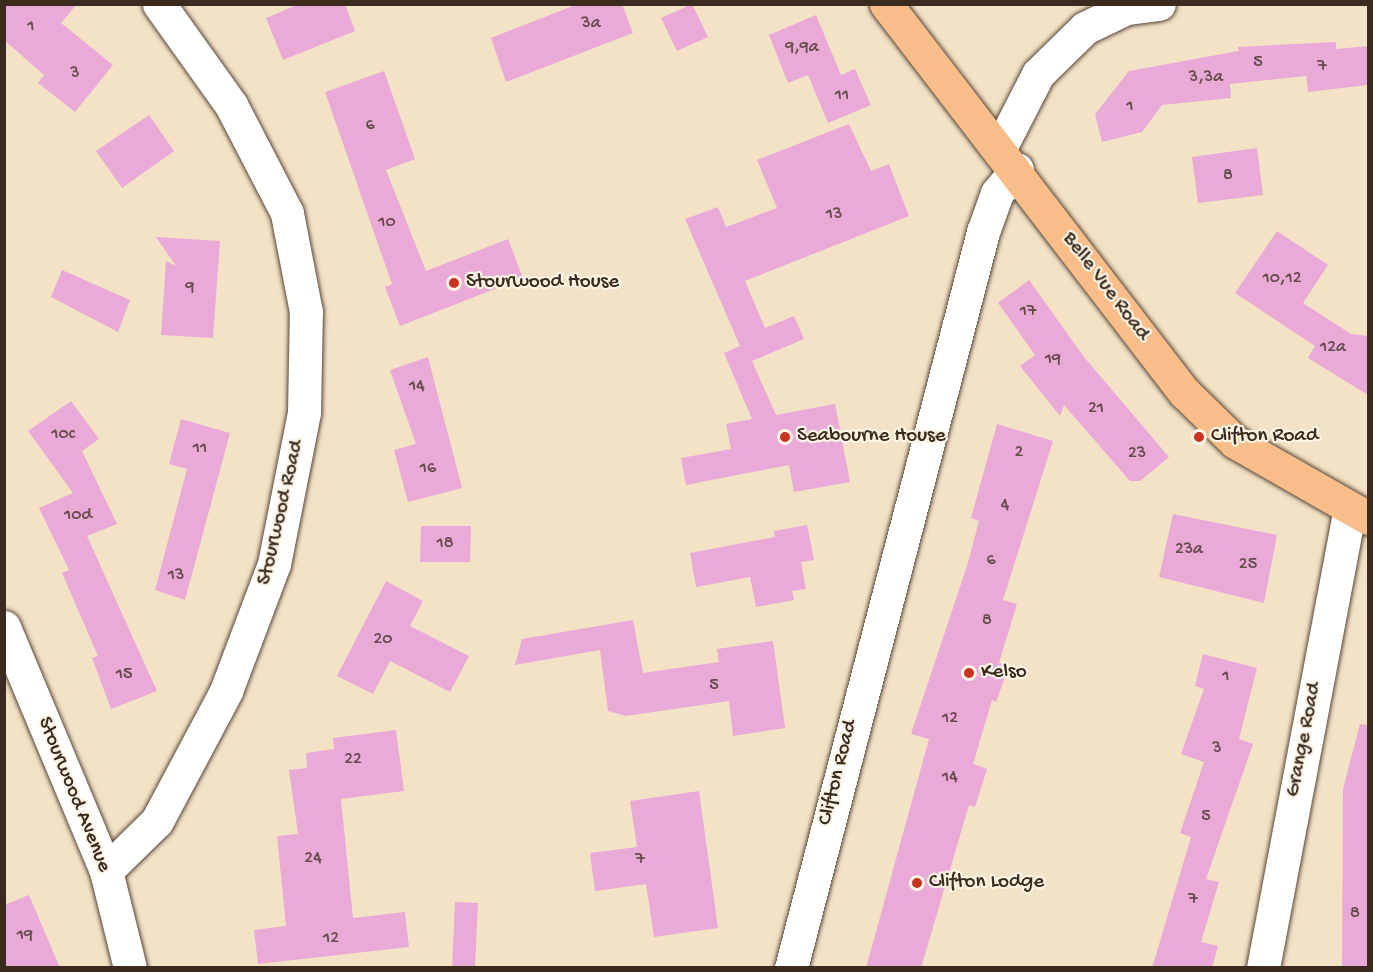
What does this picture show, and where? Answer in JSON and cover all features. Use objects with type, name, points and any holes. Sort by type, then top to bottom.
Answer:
[{"type":"main road","name":"Belle Vue Road","points":[[886,4],[1008,158],[1185,393],[1234,442],[1359,515]]},
{"type":"street","name":"Stourwood Road","points":[[106,872],[157,821],[226,691],[274,564],[304,412],[306,312],[287,213],[231,105],[159,4]]},
{"type":"street","name":"Clifton Road","points":[[791,968],[983,232],[1038,74],[1085,28],[1126,9],[1159,4]]},
{"type":"street","name":"Grange Road","points":[[1263,968],[1359,515]]},
{"type":"street","name":"Stourwood Avenue","points":[[4,627],[106,872],[130,968]]},
{"type":"building","points":[[4,4],[77,4],[61,23],[113,65],[75,112],[38,83],[44,75],[4,40]]},
{"type":"building","points":[[299,4],[345,4],[355,31],[283,60],[266,18]]},
{"type":"building","points":[[578,4],[622,4],[633,33],[506,82],[491,38]]},
{"type":"building","points":[[692,4],[708,37],[677,51],[661,18]]},
{"type":"building","points":[[816,15],[841,75],[855,69],[871,105],[828,123],[808,75],[788,83],[769,35]]},
{"type":"building","points":[[1336,42],[1336,49],[1368,46],[1368,85],[1308,92],[1306,76],[1230,84],[1231,98],[1162,105],[1142,132],[1102,142],[1095,114],[1129,71],[1239,51],[1238,47]]},
{"type":"building","points":[[384,71],[415,159],[386,170],[426,271],[508,239],[523,278],[400,326],[385,287],[392,284],[325,92]]},
{"type":"building","points":[[149,115],[174,151],[122,188],[96,151]]},
{"type":"building","points":[[849,124],[871,171],[889,164],[909,216],[745,281],[765,328],[794,316],[804,339],[752,361],[776,415],[835,404],[850,482],[794,492],[789,465],[686,485],[681,458],[731,449],[726,424],[752,419],[724,353],[740,346],[685,219],[718,207],[726,227],[777,208],[757,160]]},
{"type":"building","points":[[1257,148],[1263,195],[1198,203],[1192,157]]},
{"type":"building","points":[[1277,231],[1328,265],[1303,303],[1351,334],[1368,336],[1368,395],[1308,358],[1315,346],[1235,293]]},
{"type":"building","points":[[156,237],[220,241],[213,338],[161,335],[166,261],[176,266]]},
{"type":"building","points":[[62,270],[130,300],[118,332],[51,297]]},
{"type":"building","points":[[1029,280],[1084,357],[1169,457],[1140,481],[1130,481],[1064,405],[1060,416],[1020,366],[1035,355],[998,303]]},
{"type":"building","points":[[428,357],[462,488],[408,502],[394,450],[416,444],[390,370]]},
{"type":"building","points":[[71,401],[99,439],[82,451],[117,524],[87,536],[157,691],[111,709],[92,658],[98,656],[62,573],[69,570],[39,508],[73,493],[28,431]]},
{"type":"building","points":[[181,419],[230,433],[185,600],[155,590],[187,469],[169,464]]},
{"type":"building","points":[[997,424],[1053,441],[1003,600],[1017,604],[999,663],[1009,666],[996,702],[992,700],[973,764],[987,769],[975,807],[969,805],[921,968],[866,968],[929,739],[911,734],[967,566],[979,521],[971,518]]},
{"type":"building","points":[[1173,514],[1277,535],[1264,603],[1159,577]]},
{"type":"building","points":[[807,525],[814,560],[801,562],[806,589],[792,591],[794,600],[756,607],[750,577],[696,587],[690,553],[775,537],[774,531]]},
{"type":"building","points":[[421,526],[471,526],[470,562],[420,562]]},
{"type":"building","points":[[386,581],[423,601],[410,626],[469,656],[450,692],[390,661],[373,694],[337,676]]},
{"type":"building","points":[[633,620],[643,673],[719,662],[717,649],[773,641],[785,728],[733,736],[729,701],[626,716],[608,711],[600,650],[515,665],[522,639]]},
{"type":"building","points":[[1203,654],[1257,668],[1239,739],[1253,744],[1206,879],[1219,882],[1201,942],[1218,946],[1212,968],[1152,968],[1191,837],[1180,833],[1204,762],[1181,754],[1204,689],[1195,686]]},
{"type":"building","points":[[1360,724],[1368,725],[1368,968],[1342,968],[1343,789]]},
{"type":"building","points":[[396,730],[404,791],[341,799],[353,918],[405,912],[409,947],[258,964],[254,930],[286,926],[277,836],[298,834],[289,770],[307,768],[306,753],[334,749],[333,738]]},
{"type":"building","points":[[699,791],[718,928],[654,937],[646,884],[595,891],[590,853],[637,847],[630,801]]},
{"type":"building","points":[[29,895],[60,968],[4,968],[4,905]]},
{"type":"building","points":[[455,902],[478,903],[475,968],[452,968]]},
{"type":"place","name":"Stourwood House","points":[[454,283]]},
{"type":"place","name":"Seabourne House","points":[[785,437]]},
{"type":"place","name":"Clifton Road","points":[[1199,437]]},
{"type":"place","name":"Kelso","points":[[969,673]]},
{"type":"place","name":"Clifton Lodge","points":[[917,883]]}]
